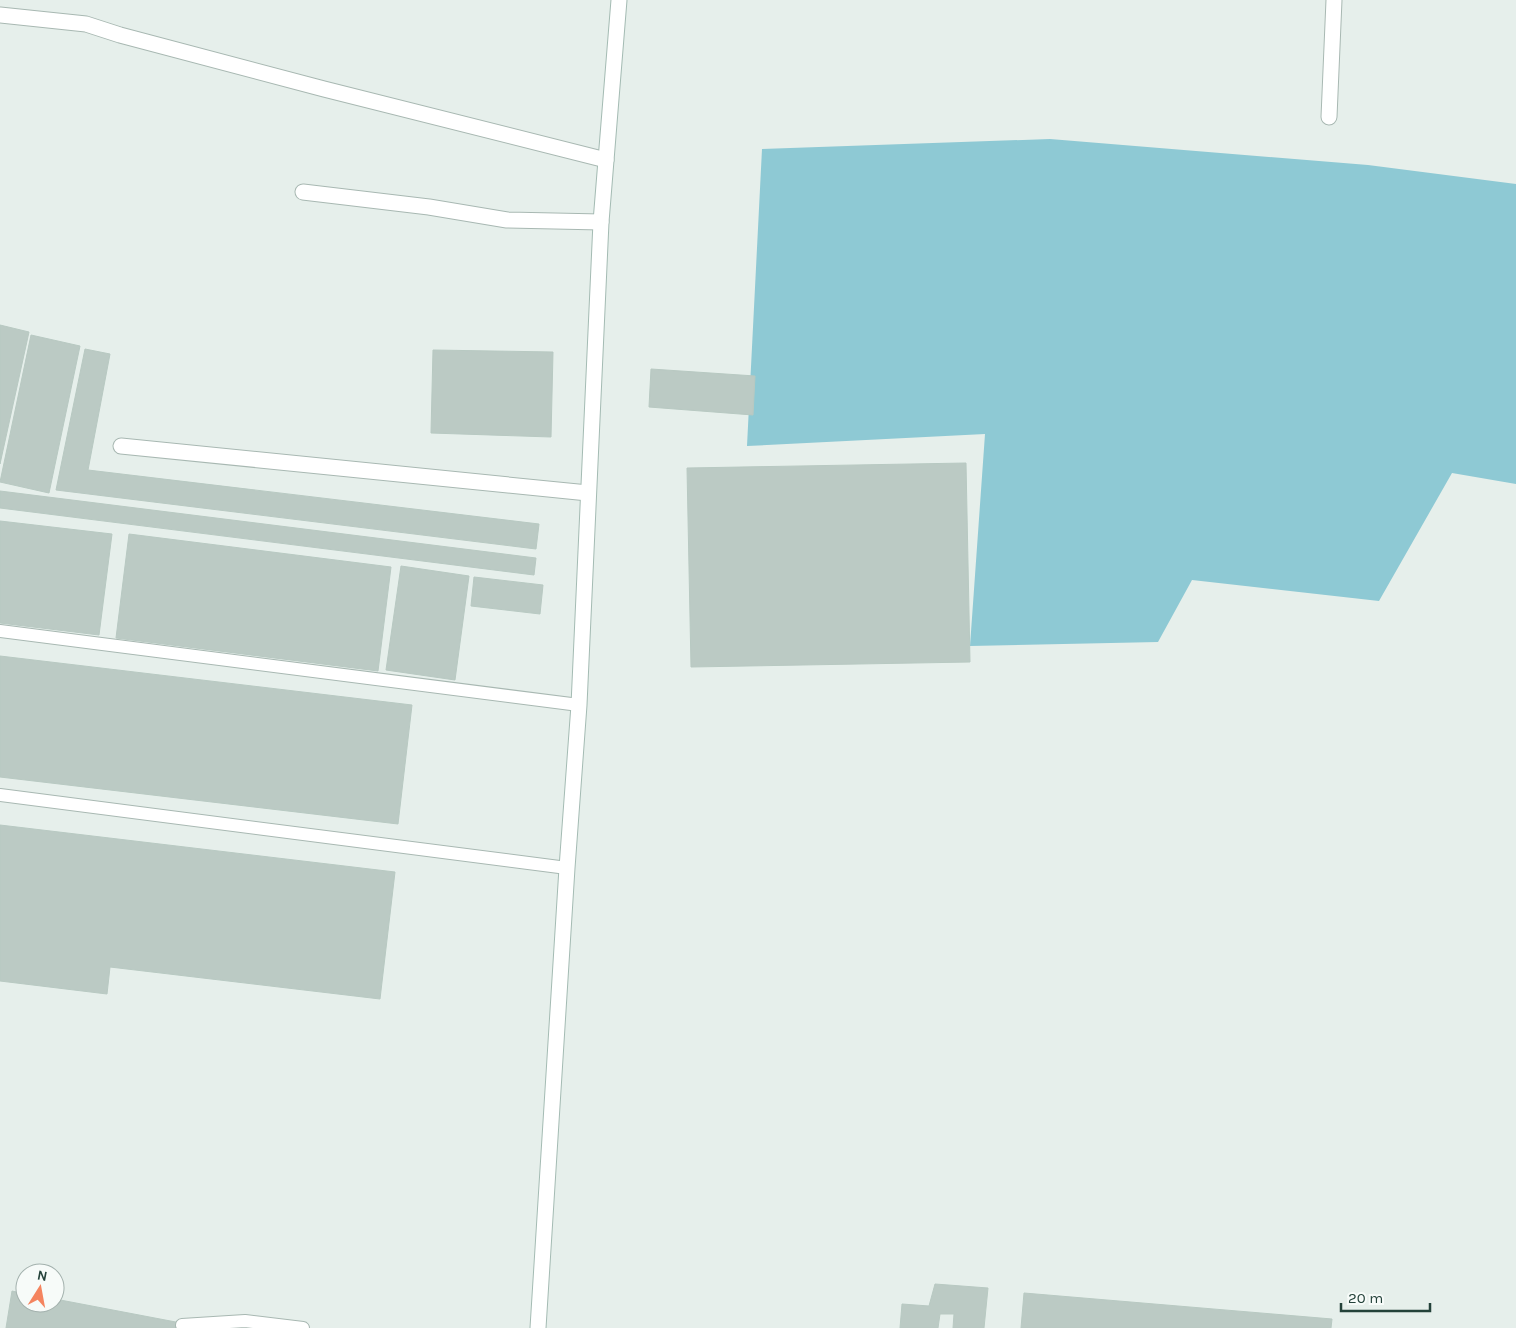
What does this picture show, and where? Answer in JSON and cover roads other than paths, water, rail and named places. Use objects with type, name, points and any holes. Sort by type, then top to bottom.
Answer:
[{"type":"street","points":[[538,1328],[579,704],[601,222],[619,0]]},
{"type":"street","points":[[1329,117],[1334,0]]},
{"type":"street","points":[[0,16],[86,24],[120,35],[315,86],[606,160]]},
{"type":"street","points":[[303,192],[428,207],[507,220],[601,222]]},
{"type":"street","points":[[121,446],[588,493]]},
{"type":"lane","points":[[0,630],[579,704]]},
{"type":"lane","points":[[0,796],[567,868]]},
{"type":"lane","points":[[182,1325],[245,1321],[303,1328]]},
{"type":"water","points":[[1050,139],[1368,165],[1516,184],[1516,484],[1452,473],[1379,601],[1192,580],[1158,642],[970,646],[985,434],[747,446],[762,149]]}]
